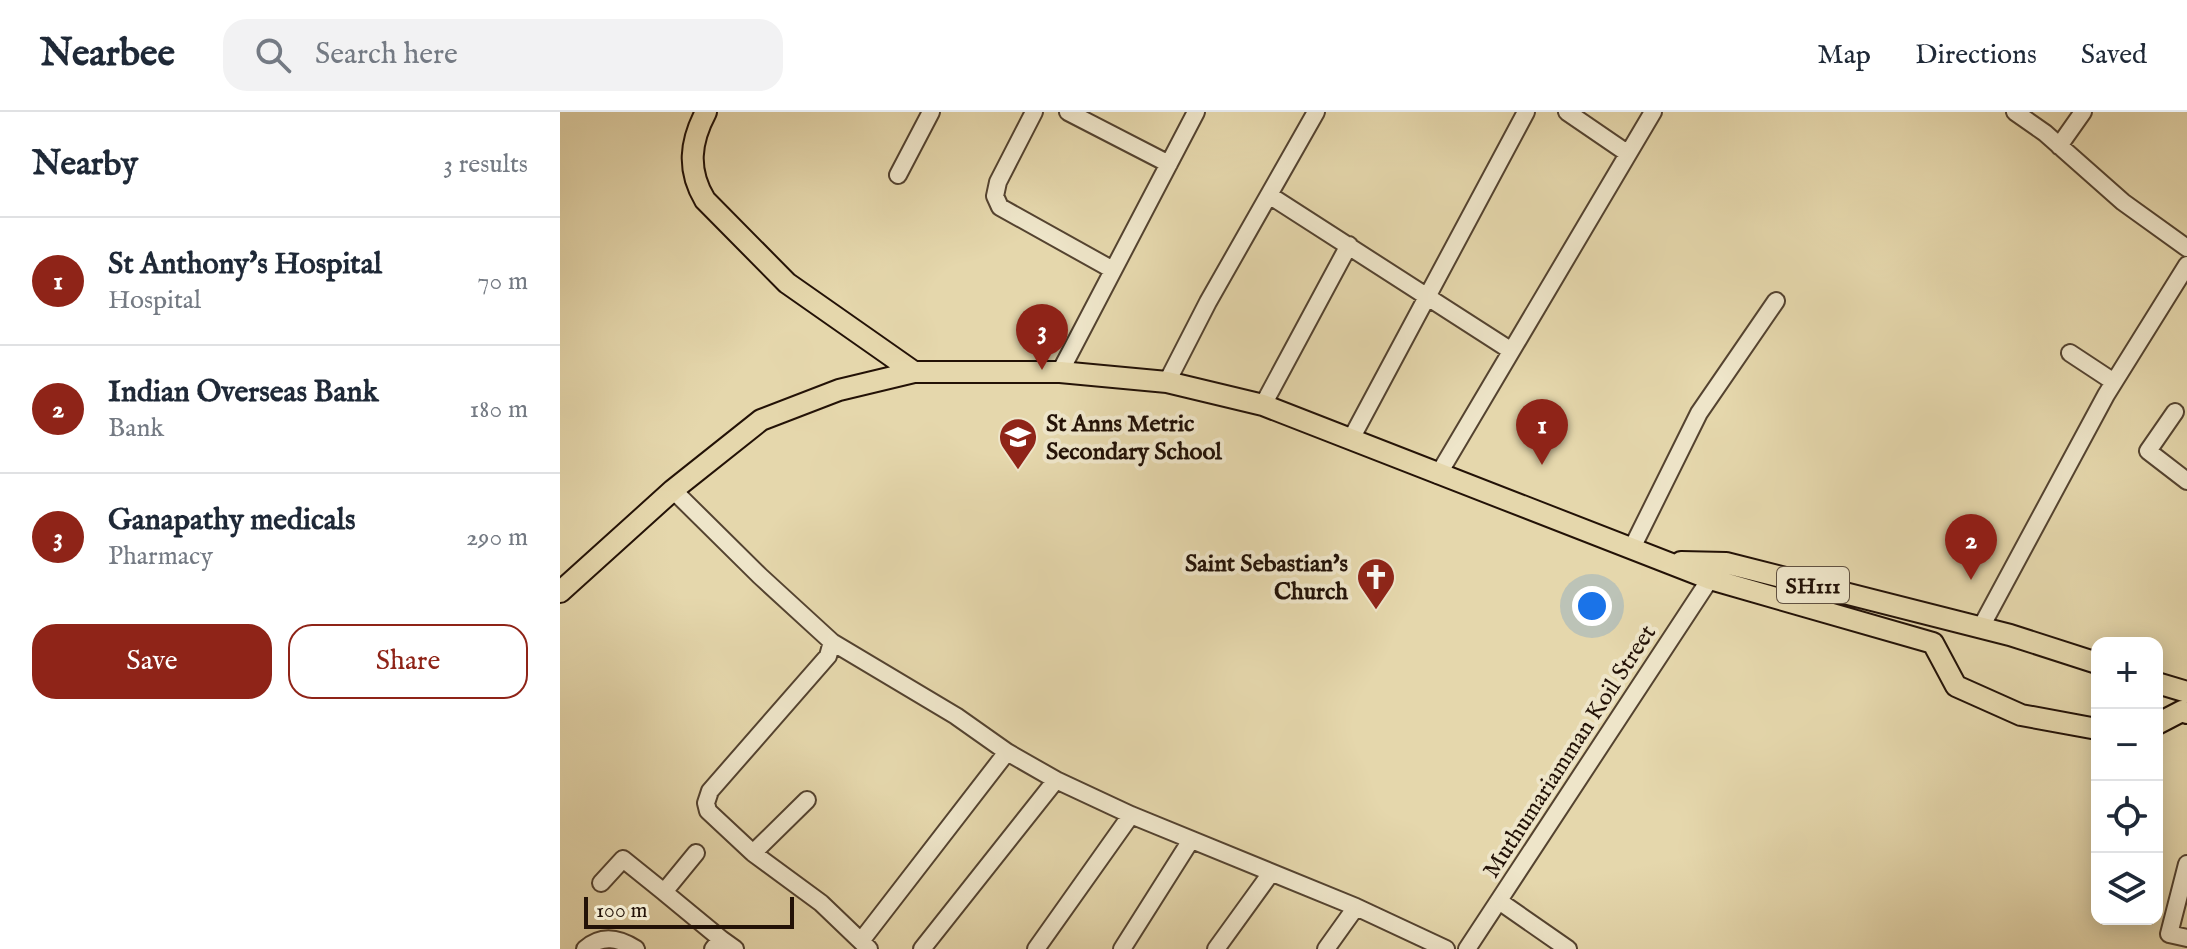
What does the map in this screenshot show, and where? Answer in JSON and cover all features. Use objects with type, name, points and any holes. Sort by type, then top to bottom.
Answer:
[{"type":"main road","points":[[706,112],[694,138],[691,162],[697,187],[705,200],[787,283],[914,372]]},
{"type":"main road","name":"SH111","points":[[560,592],[673,490],[761,420],[839,390],[914,372],[1060,372],[1167,382],[1263,405],[1710,579],[1933,643],[1956,686],[2021,715],[2091,728]]},
{"type":"main road","name":"SH111","points":[[1669,562],[1726,563],[1980,629]]},
{"type":"main road","points":[[1980,629],[2010,635],[2091,661]]},
{"type":"main road","points":[[2163,721],[2182,711],[2187,713]]},
{"type":"street","points":[[898,175],[931,112]]},
{"type":"street","points":[[1034,112],[998,182],[995,196],[1000,207],[1113,270]]},
{"type":"street","points":[[1068,112],[1169,164]]},
{"type":"street","points":[[1060,372],[1196,112]]},
{"type":"street","points":[[1167,382],[1208,302],[1316,112]]},
{"type":"street","points":[[1351,439],[1526,112]]},
{"type":"street","points":[[1567,112],[1627,153]]},
{"type":"street","points":[[1438,475],[1653,112]]},
{"type":"street","points":[[2015,112],[2123,202],[2187,248]]},
{"type":"street","points":[[2059,146],[2083,112]]},
{"type":"street","points":[[1269,195],[1510,350]]},
{"type":"street","points":[[1263,405],[1349,245]]},
{"type":"street","points":[[1980,629],[2114,382],[2187,265]]},
{"type":"street","points":[[1632,548],[1699,413],[1776,301]]},
{"type":"street","points":[[2070,353],[2114,382]]},
{"type":"street","points":[[2175,412],[2148,451],[2187,481]]},
{"type":"street","points":[[673,490],[832,642],[943,708],[1007,752],[1056,780],[1131,815],[1356,907],[1446,949]]},
{"type":"street","name":"Muthumariamman Koil Street","points":[[1467,949],[1710,579]]},
{"type":"street","points":[[832,642],[828,656],[710,791],[706,803],[712,817],[753,853],[821,903],[865,945],[1007,752]]},
{"type":"street","points":[[922,949],[1056,780]]},
{"type":"street","points":[[753,853],[807,800]]},
{"type":"street","points":[[1036,949],[1131,815]]},
{"type":"street","points":[[1122,949],[1191,840]]},
{"type":"street","points":[[664,892],[696,853]]},
{"type":"street","points":[[601,883],[623,859],[723,946]]},
{"type":"street","points":[[2187,864],[2169,934],[2187,938]]},
{"type":"street","points":[[1216,949],[1271,873]]},
{"type":"street","points":[[1499,901],[1568,949]]},
{"type":"street","points":[[1326,949],[1356,907]]},
{"type":"street","points":[[585,949],[604,939],[622,940],[636,949]]},
{"type":"place","name":"Ganapathy medicals","points":[[1042,370]]},
{"type":"place","name":"St Anthony's Hospital","points":[[1542,465]]},
{"type":"place","name":"St Anns Metric Secondary School","points":[[1018,471]]},
{"type":"place","name":"Indian Overseas Bank","points":[[1971,580]]},
{"type":"place","name":"Saint Sebastian's Church","points":[[1376,611]]}]
